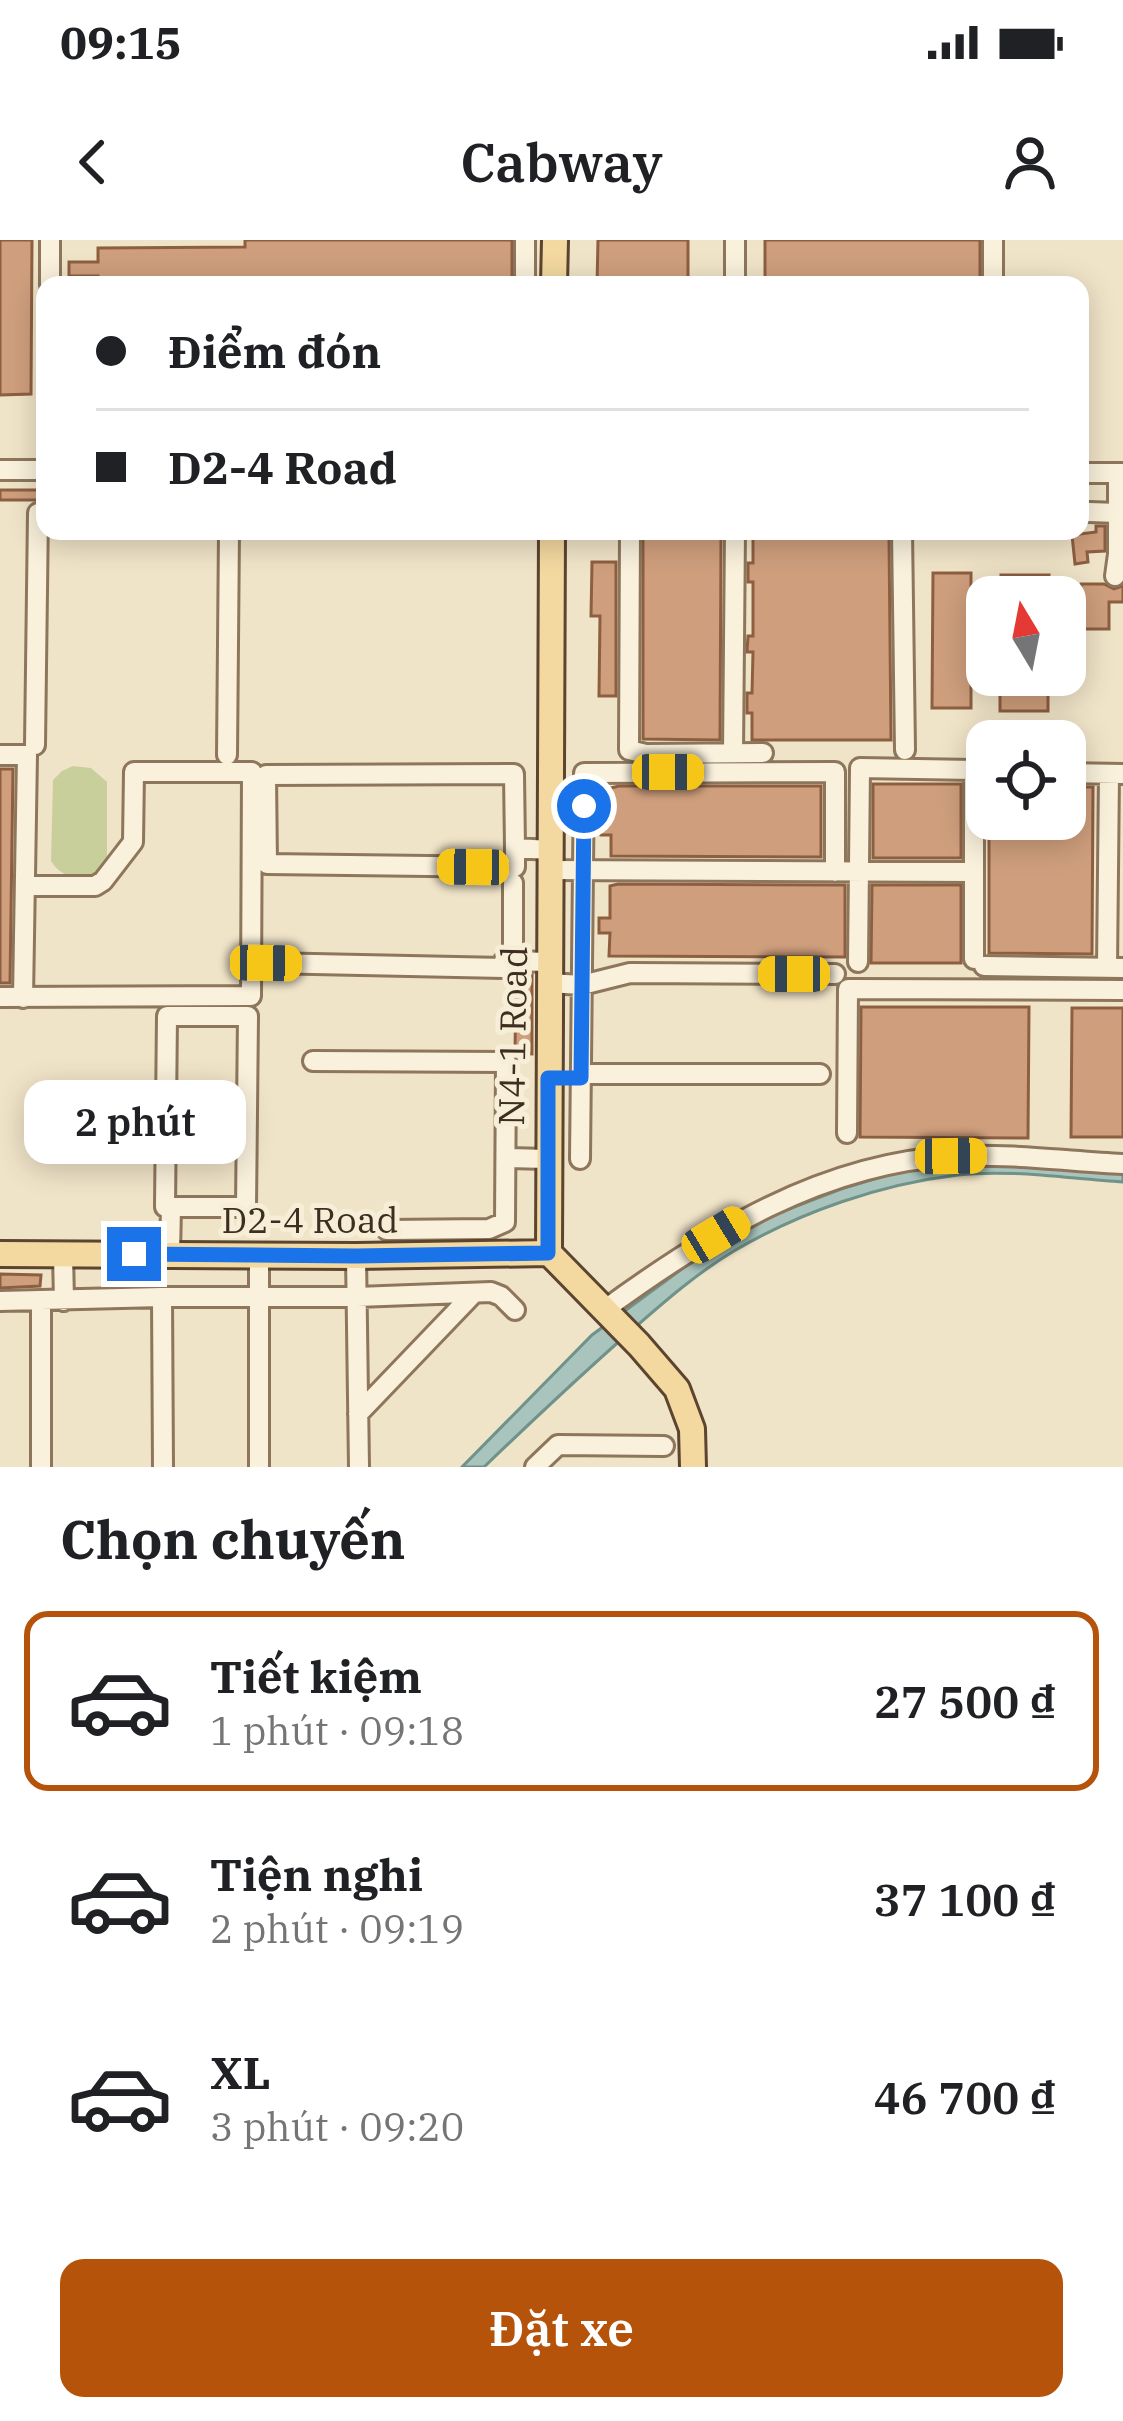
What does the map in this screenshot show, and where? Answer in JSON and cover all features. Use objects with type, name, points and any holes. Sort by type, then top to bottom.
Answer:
[{"type":"main road","points":[[554,276],[555,240]]},
{"type":"main road","name":"N4-1 Road","points":[[548,1253],[552,540]]},
{"type":"main road","points":[[548,1253],[681,1395],[692,1429],[693,1467]]},
{"type":"main road","name":"D2-4 Road","points":[[0,1254],[548,1253]]},
{"type":"street","points":[[50,240],[50,276]]},
{"type":"street","points":[[525,240],[525,276]]},
{"type":"street","points":[[735,240],[735,276]]},
{"type":"street","points":[[993,240],[993,276]]},
{"type":"street","points":[[0,470],[36,470]]},
{"type":"street","points":[[1089,473],[1121,473],[1115,577]]},
{"type":"street","points":[[1089,512],[1118,513]]},
{"type":"street","points":[[35,745],[38,540]]},
{"type":"street","points":[[227,755],[230,540]]},
{"type":"street","points":[[630,540],[629,751],[763,753]]},
{"type":"street","points":[[733,753],[735,540]]},
{"type":"street","points":[[902,540],[905,749]]},
{"type":"street","points":[[0,754],[27,755],[22,998]]},
{"type":"street","points":[[858,962],[860,768],[974,770],[974,872],[984,990]]},
{"type":"street","points":[[0,997],[251,997],[252,772],[134,772],[134,842],[103,881],[95,886],[25,886]]},
{"type":"street","points":[[580,1159],[584,773],[836,772],[835,872]]},
{"type":"street","points":[[847,1133],[848,989],[1122,990],[1117,968],[1116,774],[1086,773]]},
{"type":"street","points":[[514,774],[515,848],[515,868],[267,864],[266,775],[514,774]]},
{"type":"street","points":[[979,963],[983,840]]},
{"type":"street","points":[[515,848],[583,871],[974,872]]},
{"type":"street","points":[[513,883],[513,961]]},
{"type":"street","points":[[266,963],[504,968],[504,961],[513,961],[581,985],[629,973],[835,974]]},
{"type":"street","points":[[979,963],[1117,968]]},
{"type":"street","points":[[1054,967],[1054,990]]},
{"type":"street","points":[[167,1016],[248,1016],[246,1207],[171,1207],[165,1207],[167,1016]]},
{"type":"street","points":[[314,1061],[506,1062],[505,1219],[489,1229],[387,1230]]},
{"type":"street","points":[[548,1078],[820,1074]]},
{"type":"street","points":[[604,1310],[677,1258],[756,1211],[847,1177],[951,1156],[1123,1164]]},
{"type":"street","points":[[506,1158],[547,1159]]},
{"type":"street","points":[[170,1254],[171,1207]]},
{"type":"street","points":[[63,1254],[64,1300]]},
{"type":"street","points":[[259,1254],[260,1467]]},
{"type":"street","points":[[356,1256],[359,1467]]},
{"type":"street","points":[[358,1414],[474,1293]]},
{"type":"street","points":[[0,1300],[497,1293],[515,1310]]},
{"type":"street","points":[[162,1298],[163,1467]]},
{"type":"street","points":[[41,1300],[41,1467]]},
{"type":"street","points":[[536,1467],[558,1445],[664,1446]]},
{"type":"green space","points":[[73,766],[91,768],[107,782],[107,866],[77,877],[63,873],[51,861],[53,780]]},
{"type":"water","points":[[961,1162],[1123,1170],[1123,1182],[1020,1174],[958,1175],[871,1193],[786,1224],[734,1251],[681,1288],[484,1467],[462,1467],[592,1335],[716,1244],[768,1217],[841,1189],[904,1170]]},
{"type":"building","points":[[0,240],[32,240],[31,394],[0,395]]},
{"type":"building","points":[[245,240],[512,240],[512,276],[69,276],[69,262],[98,262],[98,248],[245,247]]},
{"type":"building","points":[[598,240],[688,240],[688,276],[597,276]]},
{"type":"building","points":[[765,240],[980,240],[980,276],[765,276]]},
{"type":"building","points":[[0,490],[36,490],[36,500],[0,500]]},
{"type":"building","points":[[1096,526],[1105,526],[1105,551],[1087,552],[1088,562],[1075,564],[1073,540],[1089,540],[1089,533],[1096,532]]},
{"type":"building","points":[[643,540],[721,540],[720,740],[643,739]]},
{"type":"building","points":[[753,540],[889,540],[891,740],[752,740],[747,693],[752,693],[753,652],[747,652],[748,636],[753,636],[753,582],[748,582],[748,563],[753,563]]},
{"type":"building","points":[[592,562],[616,562],[616,696],[599,696],[600,616],[591,616]]},
{"type":"building","points":[[933,573],[971,573],[966,576],[966,696],[971,696],[971,708],[932,708]]},
{"type":"building","points":[[1086,584],[1123,586],[1123,602],[1109,602],[1109,629],[1086,629]]},
{"type":"building","points":[[1000,696],[1048,696],[1048,711],[1000,711]]},
{"type":"building","points":[[0,769],[13,769],[10,983],[0,983]]},
{"type":"building","points":[[873,784],[961,784],[961,858],[873,858]]},
{"type":"building","points":[[821,786],[821,857],[611,856],[611,835],[601,835],[601,821],[611,821],[611,788]]},
{"type":"building","points":[[1086,787],[1093,787],[1092,954],[989,953],[989,840],[1086,840]]},
{"type":"building","points":[[845,885],[845,957],[609,956],[610,933],[599,933],[599,918],[610,918],[610,886]]},
{"type":"building","points":[[872,885],[961,885],[961,963],[871,963]]},
{"type":"building","points":[[516,975],[532,975],[532,1054],[515,1053]]},
{"type":"building","points":[[861,1007],[1029,1007],[1028,1138],[860,1137]]},
{"type":"building","points":[[1072,1008],[1123,1008],[1123,1137],[1071,1137]]},
{"type":"building","points":[[0,1274],[41,1275],[40,1286],[0,1288]]},
{"type":"route","points":[[134,1254],[548,1253],[548,1078],[581,1078],[584,806]]}]
